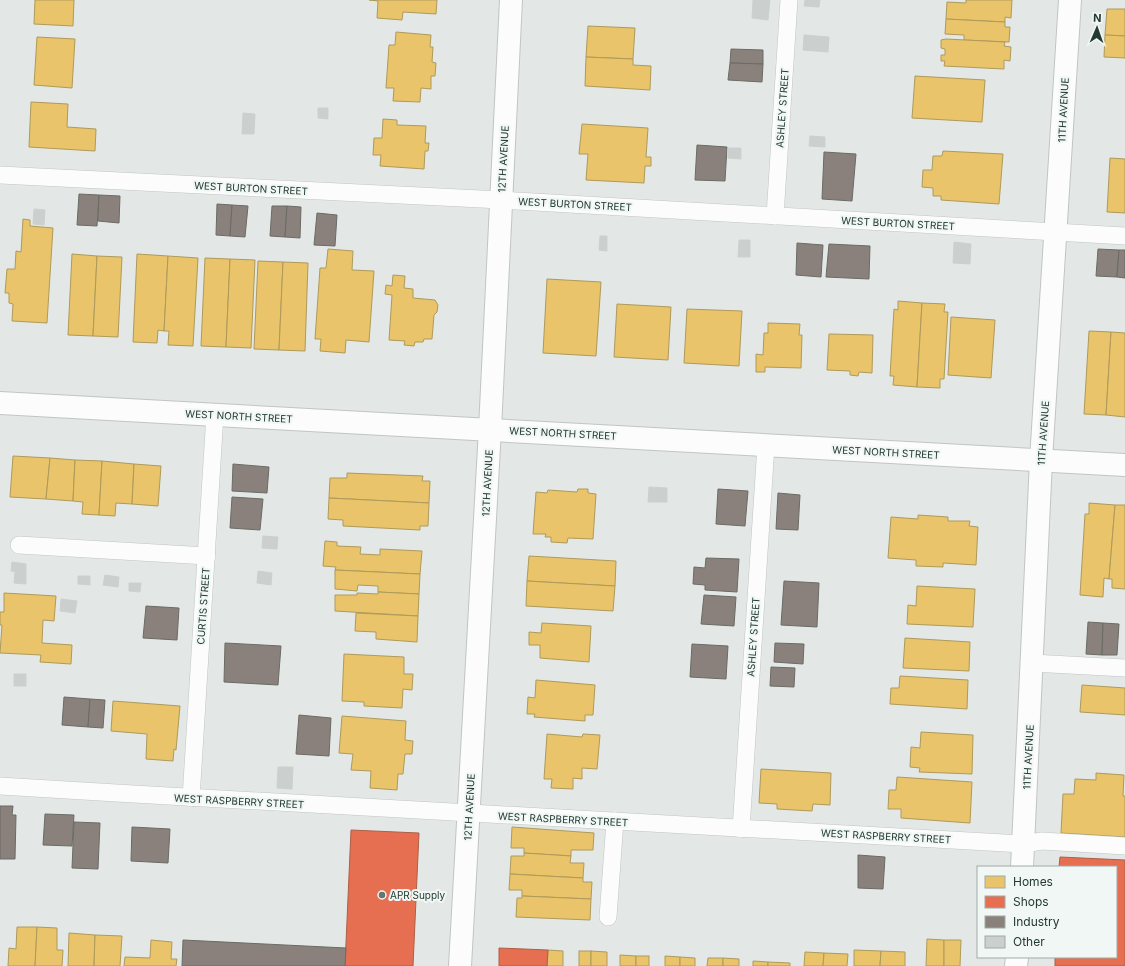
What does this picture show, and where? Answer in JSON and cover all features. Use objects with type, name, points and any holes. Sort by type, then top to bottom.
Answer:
[{"type":"street","name":"12TH AVENUE","points":[[460,966],[490,429],[511,0]]},
{"type":"street","name":"11TH AVENUE","points":[[1022,866],[1041,460],[1070,0]]},
{"type":"street","name":"WEST NORTH STREET","points":[[0,403],[1125,465]]},
{"type":"lane","name":"ASHLEY STREET","points":[[775,216],[789,0]]},
{"type":"lane","name":"WEST BURTON STREET","points":[[0,175],[501,200],[1125,236]]},
{"type":"lane","name":"CURTIS STREET","points":[[191,798],[215,414]]},
{"type":"lane","name":"ASHLEY STREET","points":[[741,829],[766,445]]},
{"type":"lane","points":[[19,545],[206,556]]},
{"type":"lane","points":[[1032,663],[1125,668]]},
{"type":"lane","name":"WEST RASPBERRY STREET","points":[[0,786],[468,815],[615,821],[1024,844],[1042,840],[1125,846]]},
{"type":"lane","points":[[608,917],[615,821]]},
{"type":"building: Homes","points":[[35,0],[74,0],[73,26],[34,24]]},
{"type":"building: Homes","points":[[369,0],[437,0],[436,14],[403,12],[402,20],[377,18],[378,1]]},
{"type":"building: Homes","points":[[966,0],[1012,0],[1011,18],[1005,17],[1005,22],[946,19],[947,2],[966,3]]},
{"type":"building: Homes","points":[[1107,9],[1125,9],[1125,36],[1105,35]]},
{"type":"building: Homes","points":[[946,19],[1005,22],[1005,27],[1010,27],[1009,42],[964,40],[964,35],[945,34]]},
{"type":"building: Homes","points":[[588,26],[635,28],[633,59],[586,57]]},
{"type":"building: Homes","points":[[396,32],[431,35],[430,47],[433,47],[432,62],[436,63],[435,76],[431,76],[431,89],[421,88],[420,102],[393,101],[394,88],[386,88],[389,45],[395,45]]},
{"type":"building: Homes","points":[[1105,35],[1125,36],[1125,58],[1104,57]]},
{"type":"building: Homes","points":[[37,37],[75,39],[72,88],[34,85]]},
{"type":"building: Homes","points":[[941,40],[1005,42],[1004,46],[1011,47],[1010,61],[1004,60],[1004,69],[944,66],[945,61],[941,61],[941,55],[945,55],[945,49],[941,48]]},
{"type":"building: Homes","points":[[586,57],[633,59],[633,65],[651,66],[650,90],[585,86]]},
{"type":"building: Homes","points":[[915,76],[985,80],[982,122],[912,118]]},
{"type":"building: Homes","points":[[31,102],[68,104],[67,127],[96,129],[95,151],[29,147]]},
{"type":"building: Homes","points":[[383,119],[397,120],[397,125],[426,126],[425,143],[429,143],[428,151],[425,151],[424,169],[380,166],[381,155],[373,155],[374,138],[382,138]]},
{"type":"building: Homes","points":[[582,124],[648,128],[646,157],[651,157],[651,166],[645,166],[644,183],[586,180],[588,154],[579,154]]},
{"type":"building: Homes","points":[[943,151],[1003,154],[999,204],[941,200],[941,196],[933,196],[933,188],[922,187],[923,170],[932,170],[933,156],[942,156]]},
{"type":"building: Homes","points":[[1110,158],[1125,159],[1125,213],[1107,212]]},
{"type":"building: Homes","points":[[23,219],[30,220],[30,226],[53,228],[47,323],[12,321],[13,304],[9,303],[9,293],[5,293],[7,269],[15,269],[16,251],[21,252]]},
{"type":"building: Homes","points":[[328,249],[353,251],[352,270],[374,271],[369,342],[346,340],[345,353],[320,351],[321,339],[315,339],[320,268],[326,268]]},
{"type":"building: Homes","points":[[72,254],[97,256],[93,336],[68,335]]},
{"type":"building: Homes","points":[[137,254],[168,256],[164,331],[158,330],[157,343],[133,342]]},
{"type":"building: Homes","points":[[97,256],[122,257],[118,337],[93,336]]},
{"type":"building: Homes","points":[[168,256],[198,258],[193,346],[168,345],[169,331],[164,331]]},
{"type":"building: Homes","points":[[205,258],[230,259],[226,347],[201,346]]},
{"type":"building: Homes","points":[[230,259],[255,260],[251,348],[226,347]]},
{"type":"building: Homes","points":[[258,261],[283,262],[279,350],[254,349]]},
{"type":"building: Homes","points":[[283,262],[308,263],[305,351],[279,350]]},
{"type":"building: Homes","points":[[393,275],[405,276],[404,288],[413,289],[413,298],[435,300],[438,305],[437,312],[434,315],[432,339],[424,339],[423,342],[415,342],[414,346],[404,345],[405,341],[389,340],[392,295],[385,294],[386,285],[392,286]]},
{"type":"building: Homes","points":[[547,279],[601,282],[596,356],[543,353]]},
{"type":"building: Homes","points":[[898,301],[922,303],[917,387],[893,385],[894,376],[890,376],[894,309],[898,310]]},
{"type":"building: Homes","points":[[922,303],[945,304],[944,312],[948,312],[944,379],[940,379],[940,388],[917,387]]},
{"type":"building: Homes","points":[[617,304],[671,307],[668,360],[614,357]]},
{"type":"building: Homes","points":[[687,309],[742,311],[739,366],[684,363]]},
{"type":"building: Homes","points":[[951,317],[995,320],[991,378],[948,375]]},
{"type":"building: Homes","points":[[768,323],[800,324],[799,335],[802,335],[801,368],[765,367],[765,372],[756,372],[756,354],[763,355],[764,333],[768,333]]},
{"type":"building: Homes","points":[[1089,331],[1111,332],[1106,415],[1084,414]]},
{"type":"building: Homes","points":[[1111,332],[1125,333],[1125,417],[1106,415]]},
{"type":"building: Homes","points":[[829,334],[873,335],[872,373],[859,372],[858,376],[850,375],[850,371],[827,370]]},
{"type":"building: Homes","points":[[13,456],[50,458],[46,499],[10,497]]},
{"type":"building: Homes","points":[[50,458],[75,460],[73,501],[46,499]]},
{"type":"building: Homes","points":[[75,460],[102,461],[99,515],[82,514],[83,502],[73,501]]},
{"type":"building: Homes","points":[[102,461],[134,464],[132,504],[116,503],[115,516],[99,515]]},
{"type":"building: Homes","points":[[134,464],[161,466],[158,506],[132,504]]},
{"type":"building: Homes","points":[[347,473],[423,476],[422,481],[430,481],[429,503],[329,498],[330,478],[347,478]]},
{"type":"building: Homes","points":[[578,489],[588,489],[588,493],[596,494],[593,539],[568,538],[567,543],[551,542],[551,537],[545,537],[546,534],[533,534],[536,492],[547,493],[548,490],[577,492]]},
{"type":"building: Homes","points":[[329,498],[429,503],[428,526],[420,526],[420,530],[343,526],[343,520],[328,519]]},
{"type":"building: Homes","points":[[1089,503],[1115,505],[1109,579],[1104,578],[1103,597],[1080,595],[1085,514],[1089,514]]},
{"type":"building: Homes","points":[[1115,505],[1125,505],[1125,589],[1112,588],[1112,579],[1109,579]]},
{"type":"building: Homes","points":[[918,515],[948,517],[948,521],[970,521],[969,526],[978,527],[976,565],[943,563],[943,567],[916,566],[916,560],[888,558],[891,517],[918,519]]},
{"type":"building: Homes","points":[[325,541],[337,542],[337,546],[361,547],[360,554],[380,555],[380,549],[422,551],[420,574],[335,570],[336,567],[323,566]]},
{"type":"building: Homes","points":[[529,556],[616,561],[615,586],[527,581]]},
{"type":"building: Homes","points":[[335,570],[420,574],[419,594],[378,592],[378,586],[358,585],[357,591],[335,589]]},
{"type":"building: Homes","points":[[527,581],[615,586],[613,611],[526,606]]},
{"type":"building: Homes","points":[[917,586],[975,589],[973,627],[907,624],[908,605],[916,606]]},
{"type":"building: Homes","points":[[378,592],[419,594],[418,616],[335,611],[335,595],[357,595],[357,593],[378,594]]},
{"type":"building: Homes","points":[[4,593],[56,596],[54,621],[43,620],[42,643],[72,645],[71,664],[40,662],[41,655],[0,653],[2,625],[0,625],[0,612],[4,612]]},
{"type":"building: Homes","points":[[356,613],[418,616],[417,642],[376,639],[376,632],[355,631]]},
{"type":"building: Homes","points":[[542,623],[591,626],[589,662],[540,658],[540,645],[529,645],[529,632],[541,633]]},
{"type":"building: Homes","points":[[905,638],[970,642],[969,671],[903,668]]},
{"type":"building: Homes","points":[[344,654],[404,657],[404,674],[413,674],[412,690],[403,689],[402,708],[364,706],[364,702],[342,701]]},
{"type":"building: Homes","points":[[900,676],[968,680],[967,709],[890,704],[891,688],[899,688]]},
{"type":"building: Homes","points":[[536,680],[595,685],[593,715],[585,715],[585,721],[534,717],[535,714],[527,714],[528,697],[535,698]]},
{"type":"building: Homes","points":[[1082,685],[1125,688],[1125,715],[1080,712]]},
{"type":"building: Homes","points":[[113,701],[180,706],[176,750],[174,749],[173,761],[146,759],[147,734],[111,731]]},
{"type":"building: Homes","points":[[342,716],[406,721],[405,740],[413,741],[412,754],[405,754],[403,774],[398,774],[397,790],[370,788],[371,771],[351,770],[353,754],[339,753]]},
{"type":"building: Homes","points":[[921,732],[973,735],[972,774],[919,772],[920,768],[910,767],[911,747],[920,748]]},
{"type":"building: Homes","points":[[547,734],[582,737],[583,734],[600,735],[597,769],[582,768],[582,779],[573,778],[573,789],[551,788],[552,779],[544,779]]},
{"type":"building: Homes","points":[[761,769],[831,773],[830,805],[813,804],[812,811],[777,809],[777,804],[759,803]]},
{"type":"building: Homes","points":[[1096,773],[1124,775],[1123,796],[1125,796],[1125,837],[1061,833],[1063,794],[1074,794],[1075,779],[1096,780]]},
{"type":"building: Homes","points":[[897,777],[972,782],[970,823],[901,818],[901,809],[888,809],[889,790],[896,790]]},
{"type":"building: Homes","points":[[512,827],[594,833],[593,850],[571,850],[571,856],[524,853],[524,848],[511,848]]},
{"type":"building: Homes","points":[[524,853],[571,856],[570,863],[584,863],[583,878],[510,874],[511,856],[524,856]]},
{"type":"building: Homes","points":[[510,874],[583,878],[583,882],[592,882],[591,899],[522,896],[522,890],[509,890]]},
{"type":"building: Homes","points":[[522,896],[591,899],[590,920],[516,917],[517,898],[522,898]]},
{"type":"building: Homes","points":[[17,927],[37,927],[35,966],[8,966],[9,948],[16,949]]},
{"type":"building: Homes","points":[[37,927],[57,928],[57,950],[63,950],[62,966],[35,966]]},
{"type":"building: Homes","points":[[69,933],[95,935],[94,966],[68,966]]},
{"type":"building: Homes","points":[[95,935],[122,936],[120,966],[94,966]]},
{"type":"building: Homes","points":[[927,939],[944,940],[944,966],[926,966]]},
{"type":"building: Homes","points":[[151,940],[172,942],[171,959],[177,959],[176,966],[124,966],[125,957],[150,958]]},
{"type":"building: Homes","points":[[944,940],[961,940],[960,966],[944,966]]},
{"type":"building: Homes","points":[[548,950],[563,951],[563,966],[547,966]]},
{"type":"building: Homes","points":[[854,950],[881,951],[880,966],[854,966]]},
{"type":"building: Homes","points":[[579,951],[591,951],[591,966],[579,966]]},
{"type":"building: Homes","points":[[591,951],[607,952],[607,966],[591,966]]},
{"type":"building: Homes","points":[[881,951],[905,952],[905,966],[880,966]]},
{"type":"building: Homes","points":[[805,952],[824,953],[823,966],[804,966]]},
{"type":"building: Homes","points":[[824,953],[848,954],[847,966],[823,966]]},
{"type":"building: Homes","points":[[620,955],[636,956],[636,966],[620,966]]},
{"type":"building: Homes","points":[[636,956],[649,956],[649,966],[636,966]]},
{"type":"building: Homes","points":[[665,956],[680,957],[680,966],[665,966]]},
{"type":"building: Homes","points":[[680,957],[695,958],[695,966],[680,966]]},
{"type":"building: Homes","points":[[708,958],[723,958],[723,966],[707,966]]},
{"type":"building: Homes","points":[[723,958],[739,959],[739,966],[723,966]]},
{"type":"building: Homes","points":[[753,961],[768,962],[768,966],[753,966]]},
{"type":"building: Homes","points":[[768,962],[790,963],[790,966],[768,966]]},
{"type":"building: Shops","name":"APR Supply","points":[[351,830],[419,833],[413,966],[345,966]]},
{"type":"building: Shops","points":[[1060,857],[1125,860],[1125,966],[1055,966],[1055,958],[1117,958],[1117,866],[1059,866]]},
{"type":"building: Shops","points":[[499,948],[548,950],[547,966],[499,966]]},
{"type":"building: Industry","points":[[731,49],[763,50],[763,64],[730,63]]},
{"type":"building: Industry","points":[[730,63],[763,64],[762,82],[728,80]]},
{"type":"building: Industry","points":[[697,145],[727,147],[725,181],[695,180]]},
{"type":"building: Industry","points":[[824,152],[856,154],[852,201],[822,199]]},
{"type":"building: Industry","points":[[79,194],[99,195],[97,226],[77,225]]},
{"type":"building: Industry","points":[[99,195],[120,196],[119,223],[98,221]]},
{"type":"building: Industry","points":[[217,204],[232,205],[230,236],[216,235]]},
{"type":"building: Industry","points":[[232,205],[248,206],[245,237],[230,236]]},
{"type":"building: Industry","points":[[272,206],[287,206],[285,237],[270,236]]},
{"type":"building: Industry","points":[[287,206],[301,207],[300,238],[285,237]]},
{"type":"building: Industry","points":[[317,213],[337,215],[335,246],[314,245]]},
{"type":"building: Industry","points":[[797,243],[823,245],[821,277],[796,275]]},
{"type":"building: Industry","points":[[829,244],[870,246],[869,279],[826,277]]},
{"type":"building: Industry","points":[[1098,249],[1119,250],[1117,277],[1096,276]]},
{"type":"building: Industry","points":[[1119,250],[1125,250],[1125,278],[1117,277]]},
{"type":"building: Industry","points":[[233,464],[269,467],[267,493],[232,491]]},
{"type":"building: Industry","points":[[718,489],[748,491],[745,526],[716,524]]},
{"type":"building: Industry","points":[[778,493],[800,495],[798,530],[776,529]]},
{"type":"building: Industry","points":[[232,497],[263,499],[260,530],[230,528]]},
{"type":"building: Industry","points":[[706,558],[739,559],[737,592],[705,590],[705,585],[693,584],[694,567],[705,568]]},
{"type":"building: Industry","points":[[784,581],[819,583],[817,627],[781,625]]},
{"type":"building: Industry","points":[[704,595],[736,597],[734,626],[701,624]]},
{"type":"building: Industry","points":[[146,606],[179,608],[177,640],[143,638]]},
{"type":"building: Industry","points":[[1088,622],[1103,623],[1102,655],[1086,654]]},
{"type":"building: Industry","points":[[1103,623],[1119,624],[1117,655],[1102,655]]},
{"type":"building: Industry","points":[[225,643],[281,646],[278,685],[224,682]]},
{"type":"building: Industry","points":[[775,643],[804,644],[803,664],[774,662]]},
{"type":"building: Industry","points":[[692,644],[728,646],[726,679],[690,677]]},
{"type":"building: Industry","points":[[771,667],[795,668],[794,687],[770,686]]},
{"type":"building: Industry","points":[[64,697],[90,699],[88,727],[62,725]]},
{"type":"building: Industry","points":[[90,699],[105,700],[103,728],[88,727]]},
{"type":"building: Industry","points":[[299,715],[331,718],[329,756],[296,754]]},
{"type":"building: Industry","points":[[0,806],[13,806],[12,815],[16,815],[15,859],[0,859]]},
{"type":"building: Industry","points":[[45,814],[74,815],[72,846],[43,845]]},
{"type":"building: Industry","points":[[74,822],[100,823],[98,869],[72,868]]},
{"type":"building: Industry","points":[[132,827],[170,829],[168,863],[131,861]]},
{"type":"building: Industry","points":[[858,855],[885,857],[883,889],[858,888]]},
{"type":"building: Industry","points":[[183,940],[346,948],[345,966],[182,966]]},
{"type":"building: Other","points":[[753,0],[770,0],[768,20],[752,18]]},
{"type":"building: Other","points":[[805,0],[820,0],[819,7],[804,6]]},
{"type":"building: Other","points":[[804,35],[829,37],[828,52],[803,50]]},
{"type":"building: Other","points":[[318,108],[328,108],[328,119],[318,118]]},
{"type":"building: Other","points":[[243,113],[255,114],[254,134],[242,134]]},
{"type":"building: Other","points":[[810,136],[825,137],[825,147],[809,146]]},
{"type":"building: Other","points":[[728,148],[741,148],[741,159],[728,158]]},
{"type":"building: Other","points":[[34,209],[45,210],[44,225],[33,224]]},
{"type":"building: Other","points":[[600,236],[607,236],[607,251],[599,250]]},
{"type":"building: Other","points":[[739,240],[750,240],[750,257],[738,257]]},
{"type":"building: Other","points":[[954,242],[971,244],[970,264],[953,263]]},
{"type":"building: Other","points":[[649,487],[667,488],[667,502],[648,502]]},
{"type":"building: Other","points":[[263,536],[278,537],[277,549],[262,548]]},
{"type":"building: Other","points":[[12,562],[26,564],[26,573],[11,571]]},
{"type":"building: Other","points":[[258,571],[272,573],[271,585],[257,583]]},
{"type":"building: Other","points":[[15,572],[26,573],[26,584],[14,583]]},
{"type":"building: Other","points":[[105,575],[119,577],[118,587],[103,585]]},
{"type":"building: Other","points":[[78,576],[90,576],[90,585],[78,584]]},
{"type":"building: Other","points":[[129,583],[141,583],[140,592],[129,591]]},
{"type":"building: Other","points":[[61,599],[77,601],[75,613],[60,611]]},
{"type":"building: Other","points":[[14,674],[26,674],[26,686],[14,686]]},
{"type":"building: Other","points":[[278,767],[293,767],[292,789],[277,788]]},
{"type":"place","name":"APR Supply","points":[[382,895]]}]
